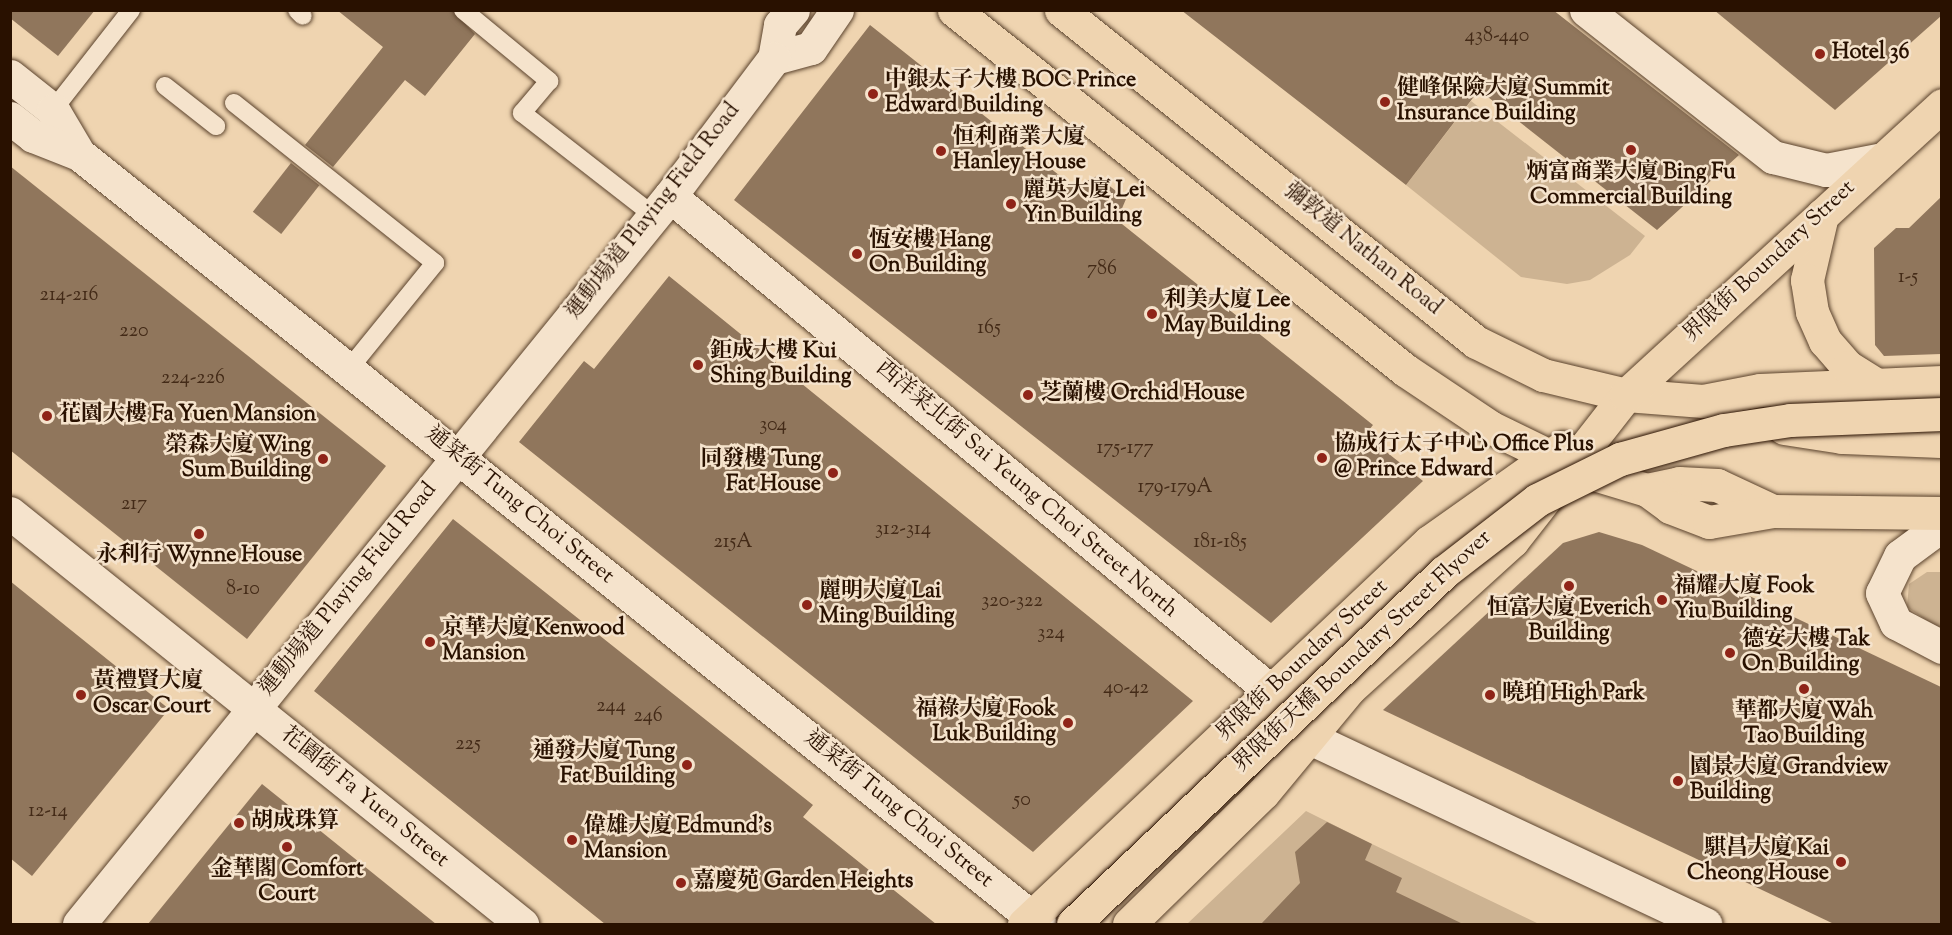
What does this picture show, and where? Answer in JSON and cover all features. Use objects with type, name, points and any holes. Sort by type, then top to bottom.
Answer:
[{"type":"main road","points":[[954,10],[1405,370],[1490,427],[1561,462],[1647,490],[1670,507],[1709,522],[1773,511],[1941,513]]},
{"type":"main road","name":"彌敦道 Nathan Road","points":[[1061,10],[1476,342],[1543,375],[1626,395],[1703,401]]},
{"type":"main road","name":"界限街 Boundary Street","points":[[1032,922],[1429,542],[1561,462],[1603,424],[1626,395],[1941,105]]},
{"type":"main road","points":[[1822,215],[1807,280],[1812,312],[1825,341],[1848,367],[1877,385]]},
{"type":"main road","points":[[1703,401],[1760,390],[1941,382]]},
{"type":"main road","points":[[1703,401],[1740,420],[1806,432],[1941,441]]},
{"type":"main road","name":"界限街天橋 Boundary Street Flyover","points":[[1073,924],[1444,572],[1537,500],[1620,459],[1724,430],[1790,420],[1941,414]]},
{"type":"main road","name":"界限街 Boundary Street","points":[[1130,924],[1263,793],[1350,688],[1512,541],[1561,462]]},
{"type":"street","name":"運動場道 Playing Field Road","points":[[79,924],[662,206],[774,58],[780,25],[793,10]]},
{"type":"street","points":[[774,58],[811,48],[837,10]]},
{"type":"street","points":[[1586,10],[1773,157],[1826,170],[1883,159]]},
{"type":"street","name":"通菜街 Tung Choi Street","points":[[10,76],[52,110],[79,154],[349,369],[1032,922]]},
{"type":"street","points":[[10,118],[33,136],[79,154]]},
{"type":"street","name":"西洋菜北街 Sai Yeung Choi Street North","points":[[662,206],[1271,691]]},
{"type":"street","name":"花園街 Fa Yuen Street","points":[[10,513],[522,924]]},
{"type":"street","points":[[1941,525],[1900,556],[1882,593],[1896,623],[1941,647]]},
{"type":"street","points":[[1310,738],[1705,924]]},
{"type":"lane","points":[[52,110],[131,10]]},
{"type":"lane","points":[[463,10],[549,81],[522,113],[662,206]]},
{"type":"lane","points":[[165,86],[216,126]]},
{"type":"lane","points":[[234,103],[435,263],[349,369]]},
{"type":"shaded area","points":[[1471,101],[1645,236],[1630,255],[1590,280],[1567,284],[1521,277],[1406,185]]},
{"type":"shaded area","points":[[1927,572],[1941,572],[1941,630],[1907,607],[1909,584]]},
{"type":"shaded area","points":[[1306,811],[1372,844],[1539,924],[1187,924]]},
{"type":"building","points":[[10,10],[95,10],[58,56],[10,18]]},
{"type":"building","points":[[337,10],[452,10],[475,34],[425,96],[405,80],[333,167],[305,145],[383,47]]},
{"type":"building","points":[[1181,10],[1553,10],[1739,155],[1657,230],[1479,90],[1406,185]]},
{"type":"building","name":"Hotel 36","points":[[1714,10],[1941,10],[1941,16],[1835,110]]},
{"type":"building","points":[[870,25],[1074,187],[1097,176],[1126,199],[1117,220],[1373,425],[1365,435],[1423,481],[1271,623],[734,200]]},
{"type":"building","points":[[291,163],[319,185],[281,234],[253,212]]},
{"type":"building","points":[[10,166],[386,466],[247,639],[10,450]]},
{"type":"building","points":[[1941,197],[1941,354],[1884,356],[1875,345],[1874,248],[1896,228],[1909,228]]},
{"type":"building","points":[[669,276],[1193,701],[1033,852],[519,442],[584,361],[594,369]]},
{"type":"building","points":[[453,519],[813,805],[803,817],[936,924],[605,924],[314,691]]},
{"type":"building","points":[[1599,532],[1642,545],[1941,687],[1941,924],[1834,924],[1383,710],[1563,543]]},
{"type":"building","name":"黃禮賢大廈 Oscar Court","points":[[10,581],[169,709],[32,876],[10,858]]},
{"type":"building","points":[[262,784],[323,833],[436,924],[148,924]]},
{"type":"building","points":[[1327,822],[1372,844],[1365,860],[1402,878],[1396,892],[1463,924],[1261,924],[1300,883],[1295,852]]},
{"type":"place","name":"Hotel 36","points":[[1820,54]]},
{"type":"place","name":"中銀太子大樓 BOC Prince Edward Building","points":[[873,94]]},
{"type":"place","name":"健峰保險大廈 Summit Insurance Building","points":[[1385,102]]},
{"type":"place","name":"炳富商業大廈 Bing Fu Commercial Building","points":[[1631,150]]},
{"type":"place","name":"恒利商業大廈 Hanley House","points":[[941,151]]},
{"type":"place","name":"麗英大廈 Lei Yin Building","points":[[1011,204]]},
{"type":"place","name":"恆安樓 Hang On Building","points":[[857,254]]},
{"type":"place","name":"利美大廈 Lee May Building","points":[[1152,314]]},
{"type":"place","name":"鉅成大樓 Kui Shing Building","points":[[698,365]]},
{"type":"place","name":"芝蘭樓 Orchid House","points":[[1028,395]]},
{"type":"place","name":"花園大樓 Fa Yuen Mansion","points":[[47,416]]},
{"type":"place","name":"協成行太子中心 Office Plus @ Prince Edward","points":[[1322,458]]},
{"type":"place","name":"榮森大廈 Wing Sum Building","points":[[323,459]]},
{"type":"place","name":"同發樓 Tung Fat House","points":[[833,473]]},
{"type":"place","name":"永利行 Wynne House","points":[[199,534]]},
{"type":"place","name":"恒富大廈 Everich Building","points":[[1569,586]]},
{"type":"place","name":"福耀大廈 Fook Yiu Building","points":[[1662,600]]},
{"type":"place","name":"麗明大廈 Lai Ming Building","points":[[807,605]]},
{"type":"place","name":"京華大廈 Kenwood Mansion","points":[[430,642]]},
{"type":"place","name":"德安大樓 Tak On Building","points":[[1730,653]]},
{"type":"place","name":"華都大廈 Wah Tao Building","points":[[1804,689]]},
{"type":"place","name":"黃禮賢大廈 Oscar Court","points":[[81,695]]},
{"type":"place","name":"曉珀 High Park","points":[[1490,695]]},
{"type":"place","name":"福祿大廈 Fook Luk Building","points":[[1068,723]]},
{"type":"place","name":"通發大廈 Tung Fat Building","points":[[687,765]]},
{"type":"place","name":"園景大廈 Grandview Building","points":[[1678,781]]},
{"type":"place","name":"胡成珠算","points":[[239,823]]},
{"type":"place","name":"偉雄大廈 Edmund's Mansion","points":[[572,840]]},
{"type":"place","name":"金華閣 Comfort Court","points":[[287,847]]},
{"type":"place","name":"騏昌大廈 Kai Cheong House","points":[[1841,862]]},
{"type":"place","name":"嘉慶苑 Garden Heights","points":[[681,883]]}]
